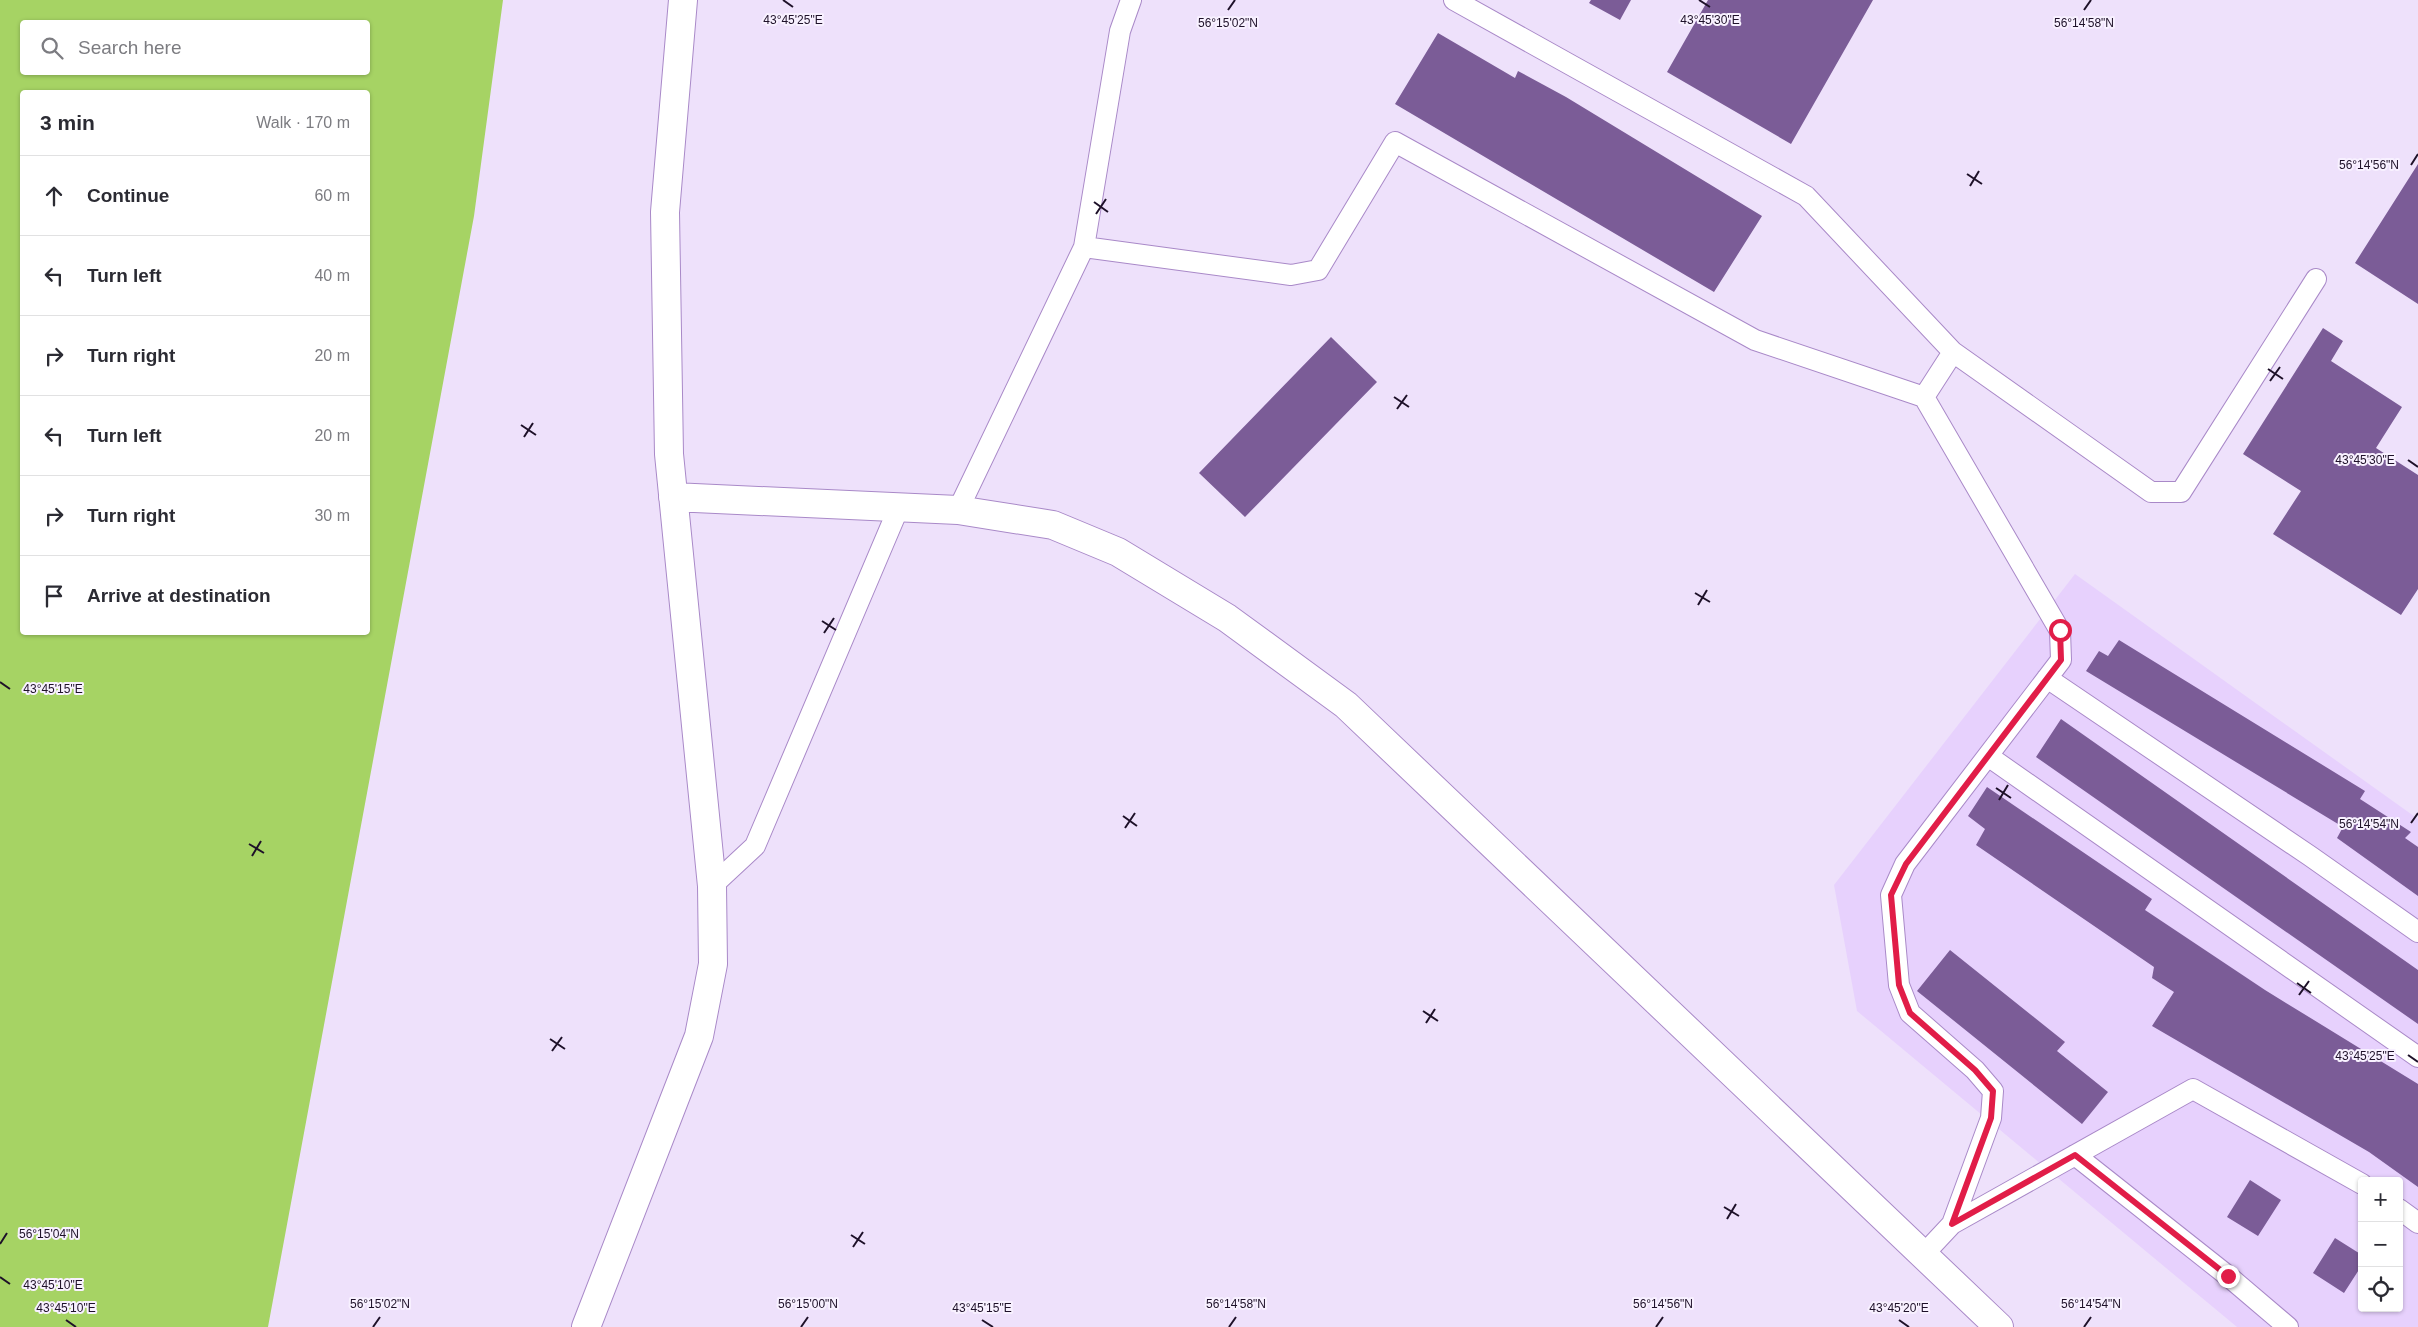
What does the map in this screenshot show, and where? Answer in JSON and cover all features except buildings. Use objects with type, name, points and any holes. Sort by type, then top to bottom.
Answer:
[{"type":"street","points":[[586,1327],[699,1036],[713,964],[712,886],[669,454],[665,212],[683,0]]},
{"type":"street","points":[[673,498],[958,510],[1053,524],[1118,552],[1227,618],[1346,705],[1999,1327]]},
{"type":"lane","points":[[958,510],[1084,248],[1120,31],[1132,0]]},
{"type":"lane","points":[[1454,0],[1806,196],[1953,352],[2151,492],[2181,492],[2316,279]]},
{"type":"lane","points":[[1084,248],[1291,274],[1318,270],[1395,142],[1755,340],[1924,397],[2060,630],[2061,660],[1906,864],[1891,895],[1899,985],[1910,1013],[1975,1070],[1993,1091],[1991,1118],[1952,1224]]},
{"type":"lane","points":[[1924,397],[1953,352]]},
{"type":"lane","points":[[712,886],[755,846],[899,507]]},
{"type":"lane","points":[[2047,678],[2310,856],[2418,932]]},
{"type":"lane","points":[[1988,756],[2418,1057]]},
{"type":"lane","points":[[1923,1255],[1952,1224],[2193,1089],[2358,1182]]},
{"type":"lane","points":[[2075,1155],[2228,1276],[2288,1327]]},
{"type":"lane","points":[[2403,1213],[2418,1223]]},
{"type":"shaded area","points":[[2075,574],[2418,819],[2418,1327],[2237,1327],[1857,1011],[1834,885]]},
{"type":"green space","points":[[0,0],[503,0],[474,216],[268,1327],[0,1327]]},
{"type":"route","points":[[2060,630],[2061,660],[1906,864],[1891,895],[1899,985],[1910,1013],[1975,1070],[1993,1091],[1991,1118],[1952,1224],[2075,1155],[2228,1276]]}]
